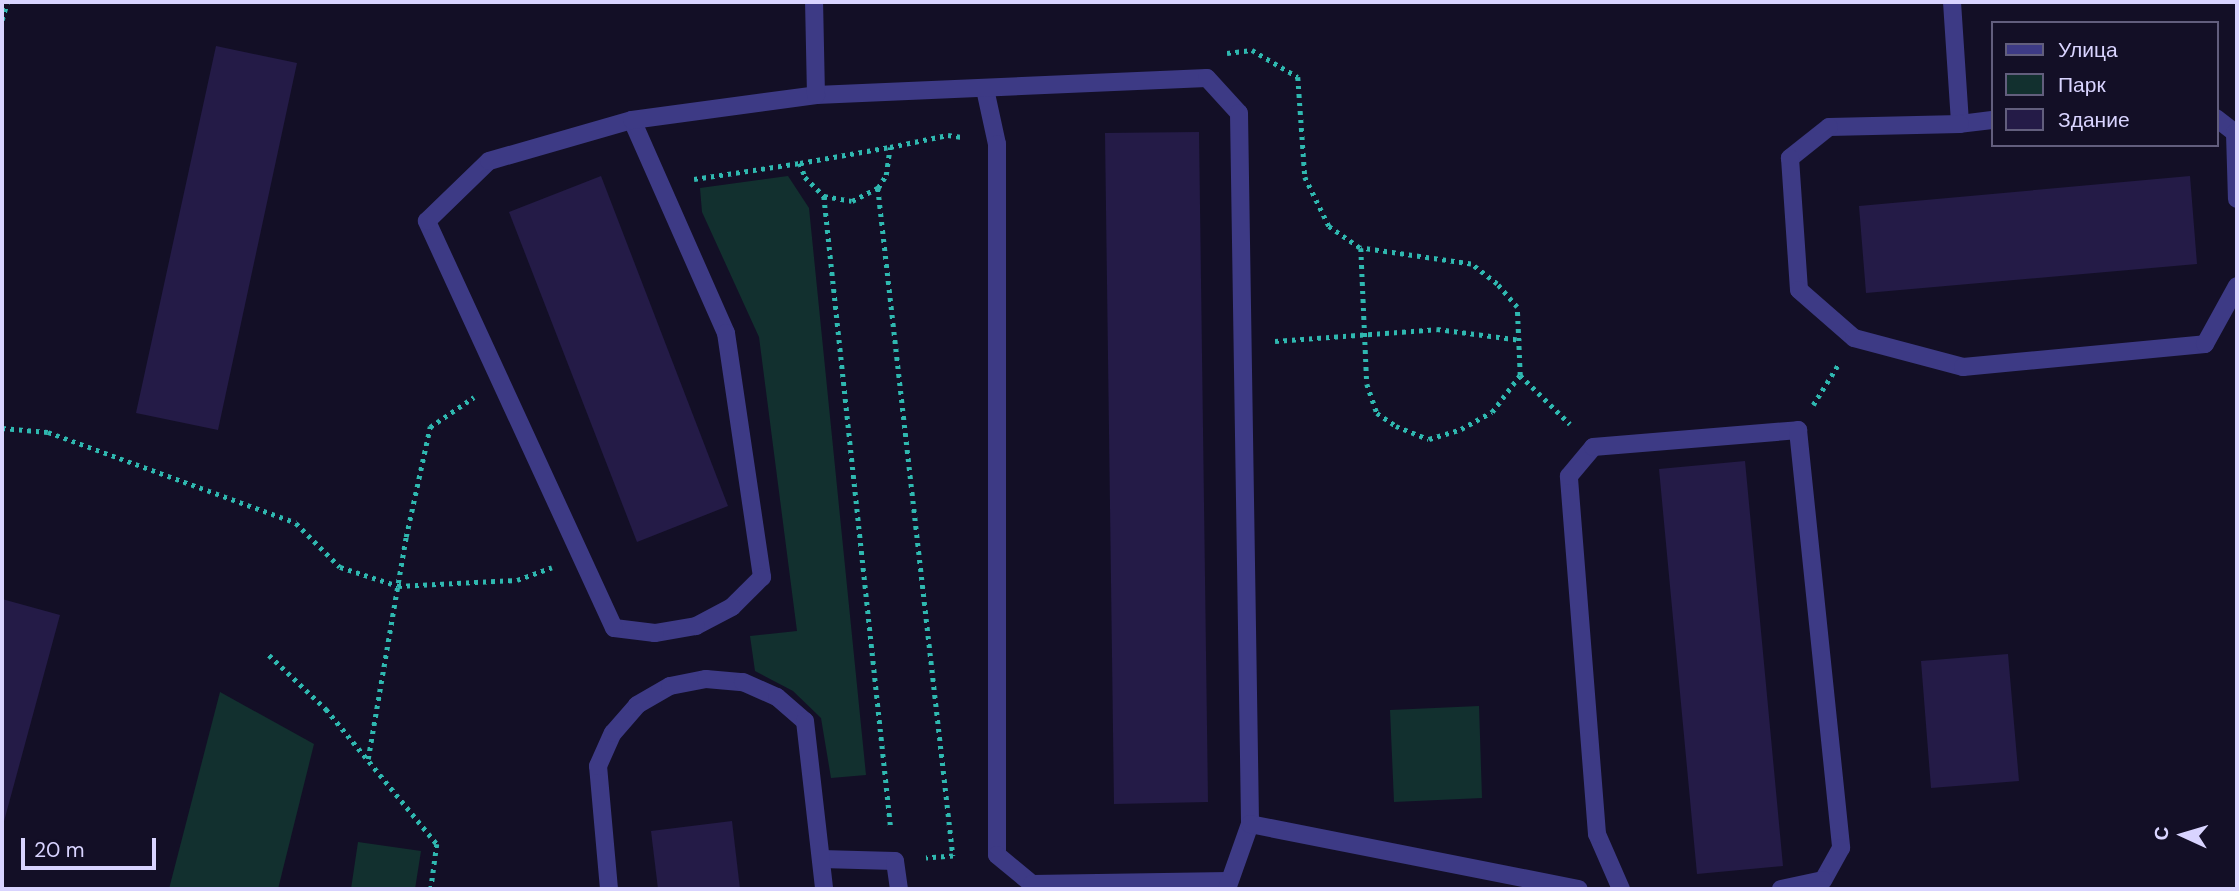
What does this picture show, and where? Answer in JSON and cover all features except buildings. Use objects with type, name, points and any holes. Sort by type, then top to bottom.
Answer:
[{"type":"lane","points":[[814,2],[816,94]]},
{"type":"lane","points":[[1952,2],[1960,124]]},
{"type":"lane","points":[[632,120],[663,184],[726,333],[762,577],[732,607],[696,626],[655,634],[614,628],[427,221],[489,161],[632,120],[816,94],[1207,78],[1239,113],[1250,824],[1228,885],[1032,884],[997,855],[997,144],[985,89]]},
{"type":"lane","points":[[1990,120],[1960,124],[1829,127],[1790,158],[1799,290],[1854,338],[1963,367],[2205,344],[2237,286]]},
{"type":"lane","points":[[2218,120],[2235,133],[2237,199]]},
{"type":"lane","points":[[1621,889],[1597,834],[1569,476],[1593,447],[1798,430],[1841,848],[1823,880],[1781,889]]},
{"type":"lane","points":[[609,889],[598,766],[613,733],[637,705],[648,698],[670,686],[706,679],[743,682],[777,697],[805,722],[824,889]]},
{"type":"lane","points":[[1250,824],[1579,889]]},
{"type":"lane","points":[[821,859],[895,861],[899,889]]},
{"type":"path","points":[[2,20],[7,2]]},
{"type":"path","points":[[1207,78],[1209,55],[1252,50],[1298,77],[1305,177],[1329,226],[1361,248],[1471,264],[1497,284],[1517,307],[1521,340],[1520,375],[1492,412],[1461,429],[1429,439],[1396,426],[1377,413],[1367,384],[1361,248]]},
{"type":"path","points":[[663,184],[800,163],[948,135],[997,144]]},
{"type":"path","points":[[800,163],[805,177],[824,196],[852,201],[878,188],[886,175],[890,147]]},
{"type":"path","points":[[824,196],[895,861],[953,856],[878,188]]},
{"type":"path","points":[[1243,344],[1437,329],[1521,340]]},
{"type":"path","points":[[1798,430],[1854,338]]},
{"type":"path","points":[[1520,375],[1593,447]]},
{"type":"path","points":[[368,759],[398,586],[430,427],[500,379]]},
{"type":"path","points":[[2,428],[48,432],[296,523],[340,567],[398,586],[517,580],[581,556]]},
{"type":"path","points":[[269,655],[326,709],[437,844],[431,889]]},
{"type":"green space","points":[[788,176],[809,208],[866,775],[831,778],[821,718],[793,691],[755,671],[750,636],[797,631],[759,337],[702,212],[700,188]]},
{"type":"green space","points":[[220,692],[314,744],[278,889],[169,889]]},
{"type":"green space","points":[[1479,706],[1482,798],[1394,802],[1390,710]]},
{"type":"green space","points":[[358,842],[421,851],[415,889],[351,889]]}]
